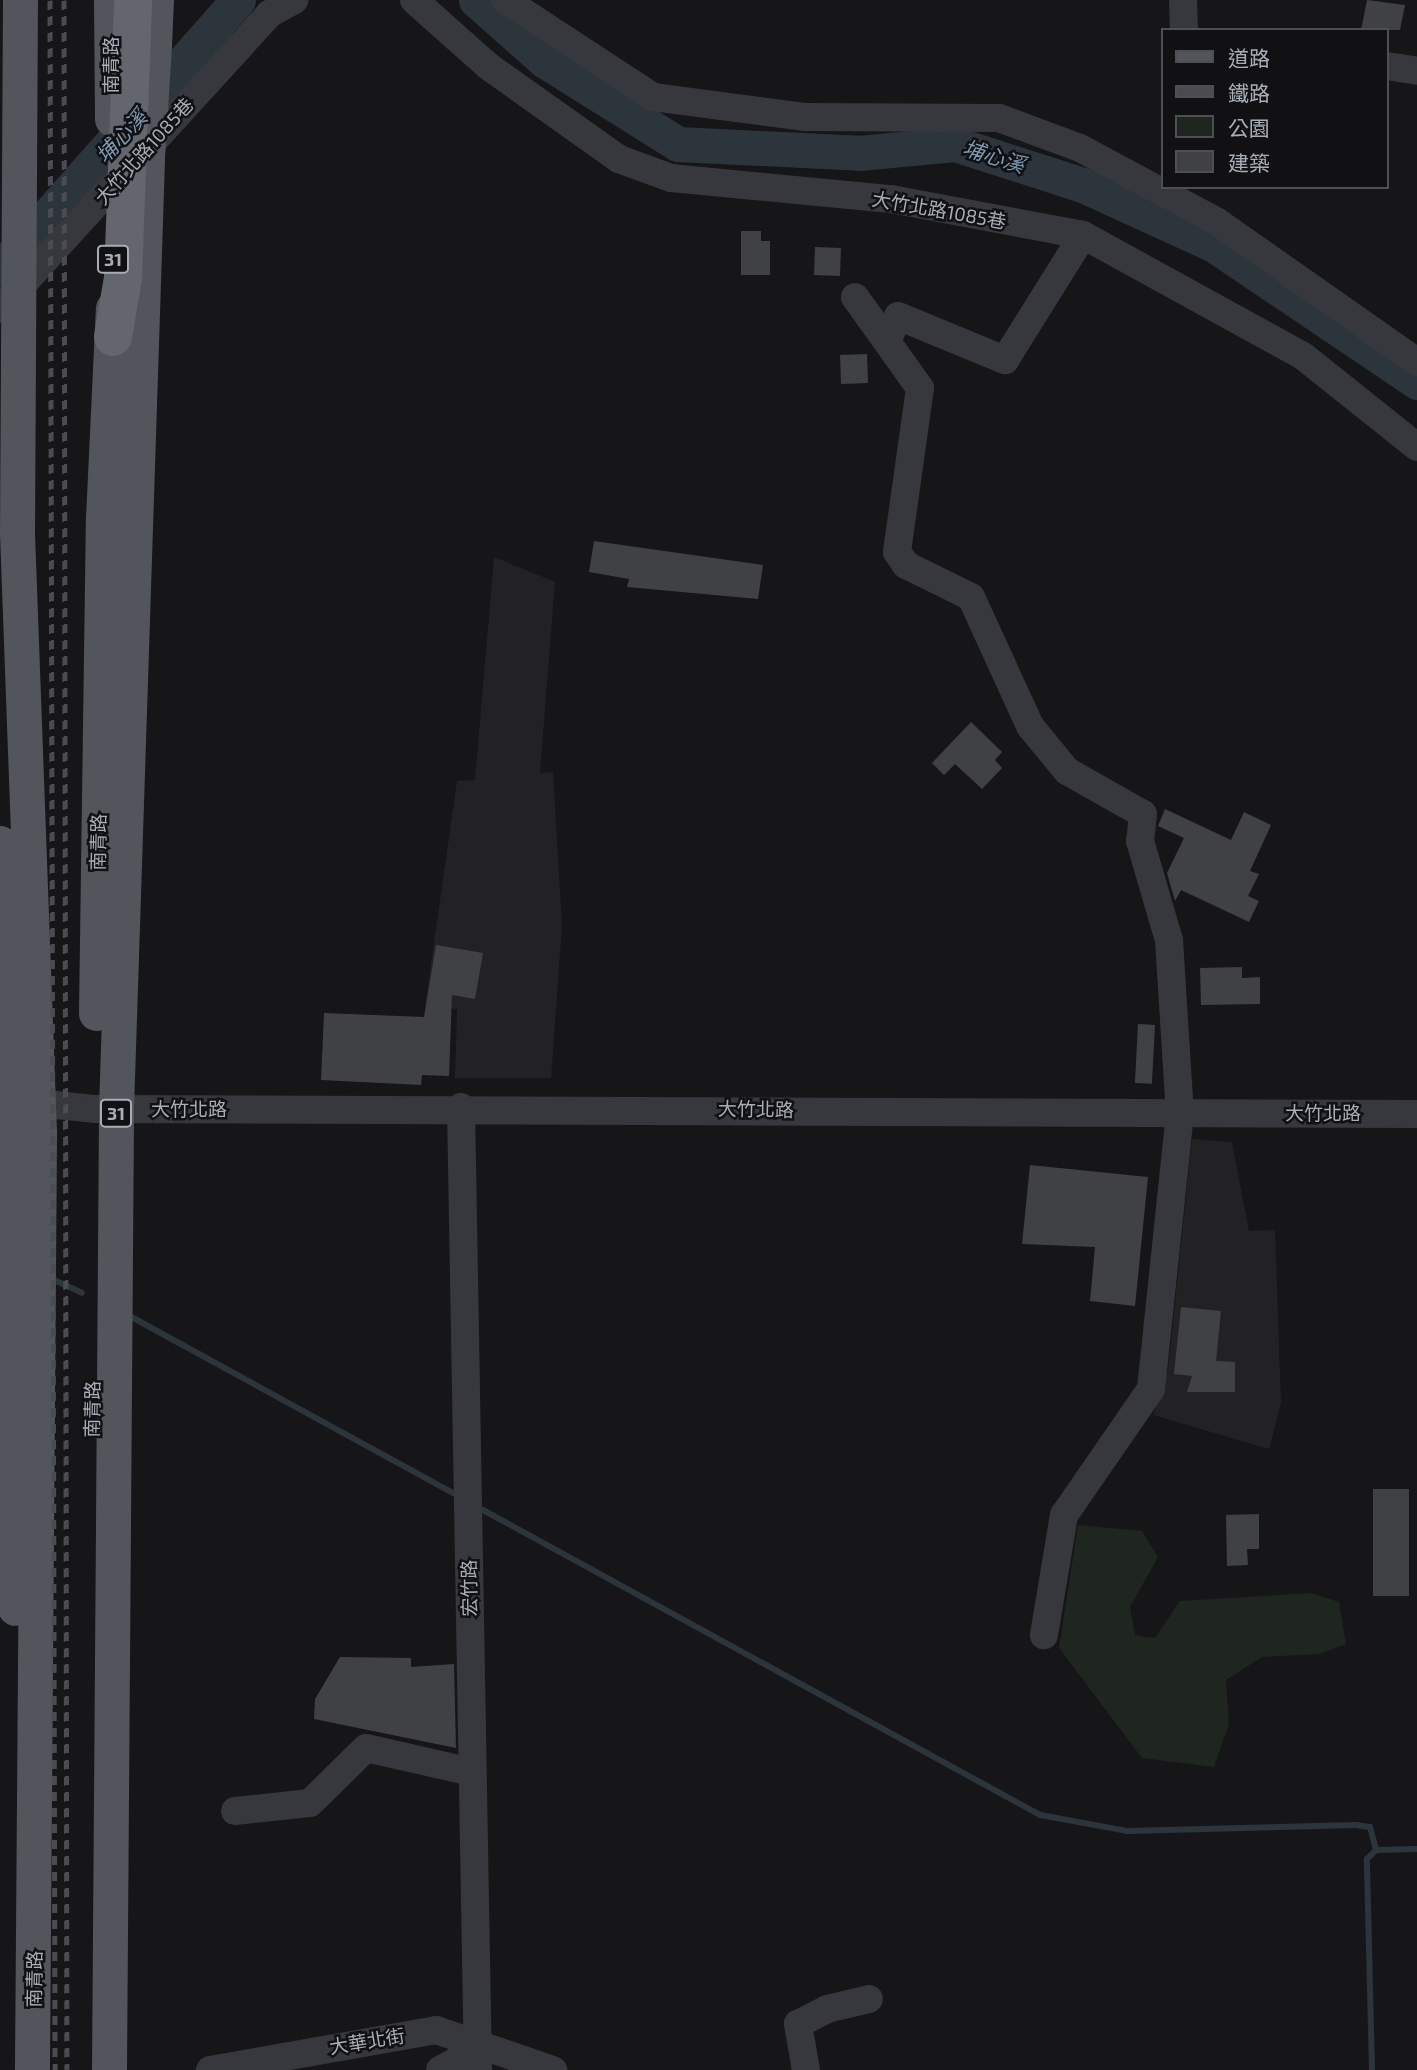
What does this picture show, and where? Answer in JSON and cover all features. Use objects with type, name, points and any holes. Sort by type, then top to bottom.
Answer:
[{"type":"highway","points":[[113,337],[123,278],[133,0]]},
{"type":"main road","name":"南青路","points":[[20,0],[15,1112],[38,1677],[32,2070]]},
{"type":"main road","name":"南青路","points":[[85,2070],[89,1684],[105,1109],[103,518],[113,337],[111,0]]},
{"type":"main road","name":"31","points":[[109,2070],[105,1109],[156,0]]},
{"type":"main road","points":[[0,843],[15,1112],[6,1364],[18,1913],[15,2070]]},
{"type":"main road","name":"南青路","points":[[18,1913],[38,1677]]},
{"type":"main road","name":"南青路","points":[[89,1684],[107,1877]]},
{"type":"street","name":"大竹北路1085巷","points":[[0,309],[269,14],[294,0]]},
{"type":"street","name":"大竹北路1085巷","points":[[414,0],[488,66],[619,159],[671,178],[891,199],[1083,235],[1303,356],[1417,447]]},
{"type":"street","points":[[505,0],[653,97],[804,117],[999,118],[1158,179]]},
{"type":"street","points":[[1183,0],[1186,28]]},
{"type":"street","points":[[1389,66],[1417,71]]},
{"type":"street","points":[[1172,189],[1417,362]]},
{"type":"street","points":[[887,341],[898,316],[1005,360],[1083,235]]},
{"type":"street","points":[[855,297],[920,388],[897,552],[905,565],[971,597],[1030,726],[1067,771],[1143,814],[1140,841],[1169,940],[1180,1113],[1151,1389],[1064,1515],[1044,1634]]},
{"type":"street","name":"大竹北路","points":[[15,1112],[461,1107],[1417,1114]]},
{"type":"street","name":"宏竹路","points":[[461,1107],[478,2060]]},
{"type":"street","points":[[235,1811],[310,1803],[366,1748],[472,1773]]},
{"type":"street","points":[[806,2070],[798,2024],[869,1999]]},
{"type":"street","name":"大華北街","points":[[210,2070],[436,2030],[478,2060],[553,2070]]},
{"type":"street","points":[[440,2070],[478,2060]]},
{"type":"shaded area","points":[[494,557],[555,582],[540,773],[553,772],[562,926],[551,1078],[455,1078],[457,1009],[425,1006],[457,781],[475,780]]},
{"type":"shaded area","points":[[1192,1139],[1232,1142],[1249,1231],[1275,1230],[1281,1403],[1269,1449],[1153,1415],[1168,1370]]},
{"type":"green space","points":[[1078,1525],[1142,1531],[1158,1557],[1130,1607],[1135,1635],[1155,1638],[1180,1601],[1311,1593],[1339,1602],[1346,1644],[1320,1654],[1262,1657],[1226,1680],[1229,1724],[1214,1767],[1142,1758],[1059,1648]]},
{"type":"building","points":[[1367,0],[1405,5],[1400,30],[1361,28]]},
{"type":"building","points":[[741,231],[761,231],[761,241],[770,241],[770,275],[741,275]]},
{"type":"building","points":[[815,247],[841,248],[840,276],[814,275]]},
{"type":"building","points":[[867,354],[868,383],[841,384],[840,355]]},
{"type":"building","points":[[594,541],[763,565],[758,599],[627,587],[629,579],[589,572]]},
{"type":"building","points":[[971,722],[1002,752],[995,760],[1002,768],[982,789],[955,764],[944,775],[932,763]]},
{"type":"building","points":[[1165,809],[1231,840],[1244,812],[1271,825],[1250,871],[1259,874],[1248,896],[1259,901],[1249,922],[1181,890],[1175,901],[1167,873],[1184,838],[1158,826]]},
{"type":"building","points":[[436,945],[483,953],[475,999],[452,995],[449,1076],[422,1075],[421,1085],[321,1080],[324,1013],[424,1017]]},
{"type":"building","points":[[1242,967],[1242,978],[1260,977],[1260,1004],[1201,1005],[1200,968]]},
{"type":"building","points":[[1138,1024],[1155,1025],[1152,1084],[1135,1083]]},
{"type":"building","points":[[1030,1165],[1148,1177],[1135,1306],[1090,1301],[1095,1247],[1022,1244]]},
{"type":"building","points":[[1181,1307],[1221,1311],[1216,1361],[1235,1362],[1235,1392],[1187,1392],[1192,1376],[1174,1374]]},
{"type":"building","points":[[1373,1489],[1409,1489],[1409,1596],[1373,1596]]},
{"type":"building","points":[[1259,1514],[1259,1549],[1247,1549],[1248,1565],[1227,1566],[1226,1515]]},
{"type":"building","points":[[340,1657],[411,1658],[411,1667],[454,1664],[456,1748],[314,1719],[315,1699]]},
{"type":"waterway","name":"埔心溪","points":[[0,269],[238,0]]},
{"type":"waterway","name":"埔心溪","points":[[476,0],[545,61],[678,144],[859,153],[955,144],[1083,185],[1214,245],[1417,382]]},
{"type":"waterway","points":[[50,1278],[82,1293]]},
{"type":"waterway","points":[[126,1314],[453,1493]]},
{"type":"waterway","points":[[483,1510],[1040,1815],[1127,1831],[1356,1825],[1370,1827],[1376,1850]]},
{"type":"waterway","points":[[1372,2070],[1367,1859],[1376,1850],[1417,1849]]},
{"type":"railway","points":[[50,0],[55,2070]]},
{"type":"railway","points":[[64,0],[67,2070]]}]
